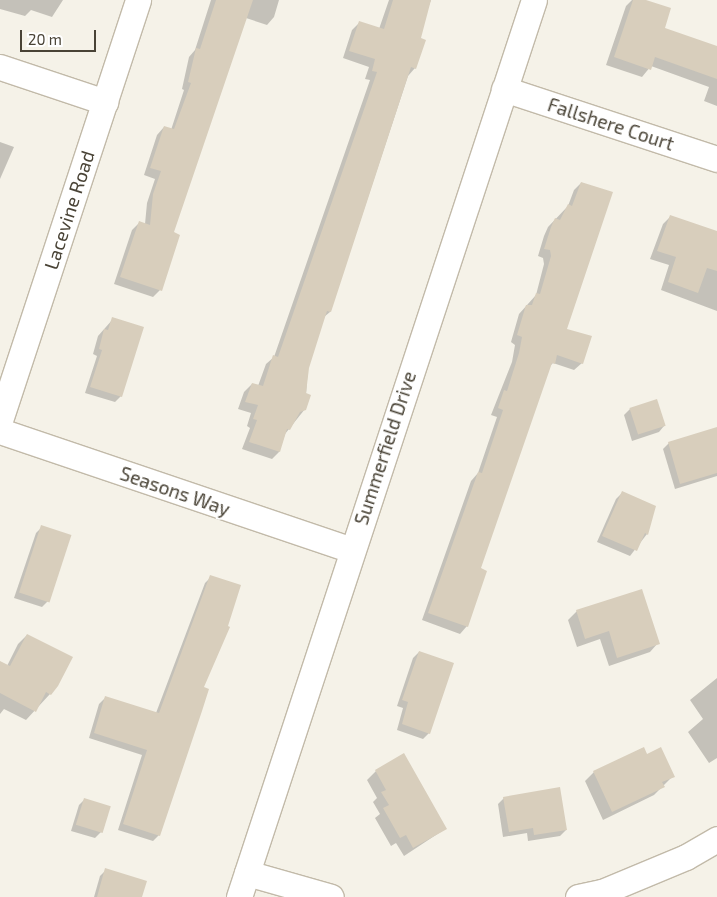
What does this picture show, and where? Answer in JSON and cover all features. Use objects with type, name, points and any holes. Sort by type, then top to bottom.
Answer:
[{"type":"street","name":"Lacevine Road","points":[[0,420],[138,0]]},
{"type":"street","name":"Summerfield Drive","points":[[239,897],[351,550],[534,0]]},
{"type":"street","points":[[0,68],[105,102]]},
{"type":"street","name":"Fallshere Court","points":[[504,89],[717,159]]},
{"type":"street","name":"Seasons Way","points":[[0,431],[351,550]]},
{"type":"street","points":[[578,897],[628,881],[686,856],[717,839]]},
{"type":"street","points":[[247,873],[331,897]]},
{"type":"building","points":[[216,0],[253,0],[174,232],[180,235],[162,291],[120,277],[139,221],[150,225],[153,194],[161,171],[150,168],[164,126],[174,129],[191,83],[188,82],[196,48],[200,49]]},
{"type":"building","points":[[393,0],[431,0],[421,38],[426,40],[416,69],[411,67],[331,312],[327,311],[309,368],[306,393],[311,395],[306,410],[300,412],[290,430],[287,429],[280,452],[249,442],[257,420],[253,419],[258,405],[245,402],[252,383],[263,386],[273,355],[278,357],[377,72],[372,71],[375,59],[349,51],[359,21],[384,29]]},
{"type":"building","points":[[633,0],[646,0],[671,8],[665,28],[717,46],[717,79],[655,57],[651,70],[614,57]]},
{"type":"building","points":[[581,182],[613,192],[567,329],[592,336],[583,364],[557,355],[555,364],[552,363],[481,568],[487,571],[468,627],[428,613],[478,472],[482,473],[503,410],[498,408],[504,390],[507,391],[519,353],[522,337],[517,335],[526,305],[532,305],[536,293],[540,294],[551,256],[550,250],[544,249],[551,227],[555,218],[560,220],[568,204],[572,206]]},
{"type":"building","points":[[670,215],[717,231],[717,271],[707,268],[698,293],[668,282],[676,257],[657,251]]},
{"type":"building","points":[[112,317],[144,327],[122,397],[90,387],[102,350],[99,349],[104,329],[108,330]]},
{"type":"building","points":[[657,399],[666,426],[638,435],[629,408]]},
{"type":"building","points":[[717,427],[717,473],[680,484],[668,442]]},
{"type":"building","points":[[622,491],[656,506],[648,535],[645,533],[637,551],[602,536]]},
{"type":"building","points":[[41,525],[71,535],[49,602],[19,593]]},
{"type":"building","points":[[210,575],[241,585],[228,626],[230,627],[204,687],[209,689],[160,836],[123,824],[147,750],[94,733],[105,696],[159,713]]},
{"type":"building","points":[[642,589],[660,644],[617,658],[609,631],[585,639],[576,610]]},
{"type":"building","points":[[27,634],[73,657],[58,686],[51,695],[46,692],[36,712],[0,693],[0,661],[10,666]]},
{"type":"building","points":[[419,651],[454,663],[430,734],[402,724],[408,702],[402,700]]},
{"type":"building","points":[[644,747],[647,754],[661,747],[675,777],[662,782],[665,787],[612,812],[593,771]]},
{"type":"building","points":[[404,753],[447,829],[413,848],[406,835],[400,838],[383,808],[389,805],[381,792],[386,790],[375,770]]},
{"type":"building","points":[[560,787],[567,830],[534,835],[533,828],[509,832],[503,797]]},
{"type":"building","points":[[84,798],[111,806],[103,833],[76,825]]},
{"type":"building","points":[[105,868],[147,881],[142,897],[97,897]]}]
